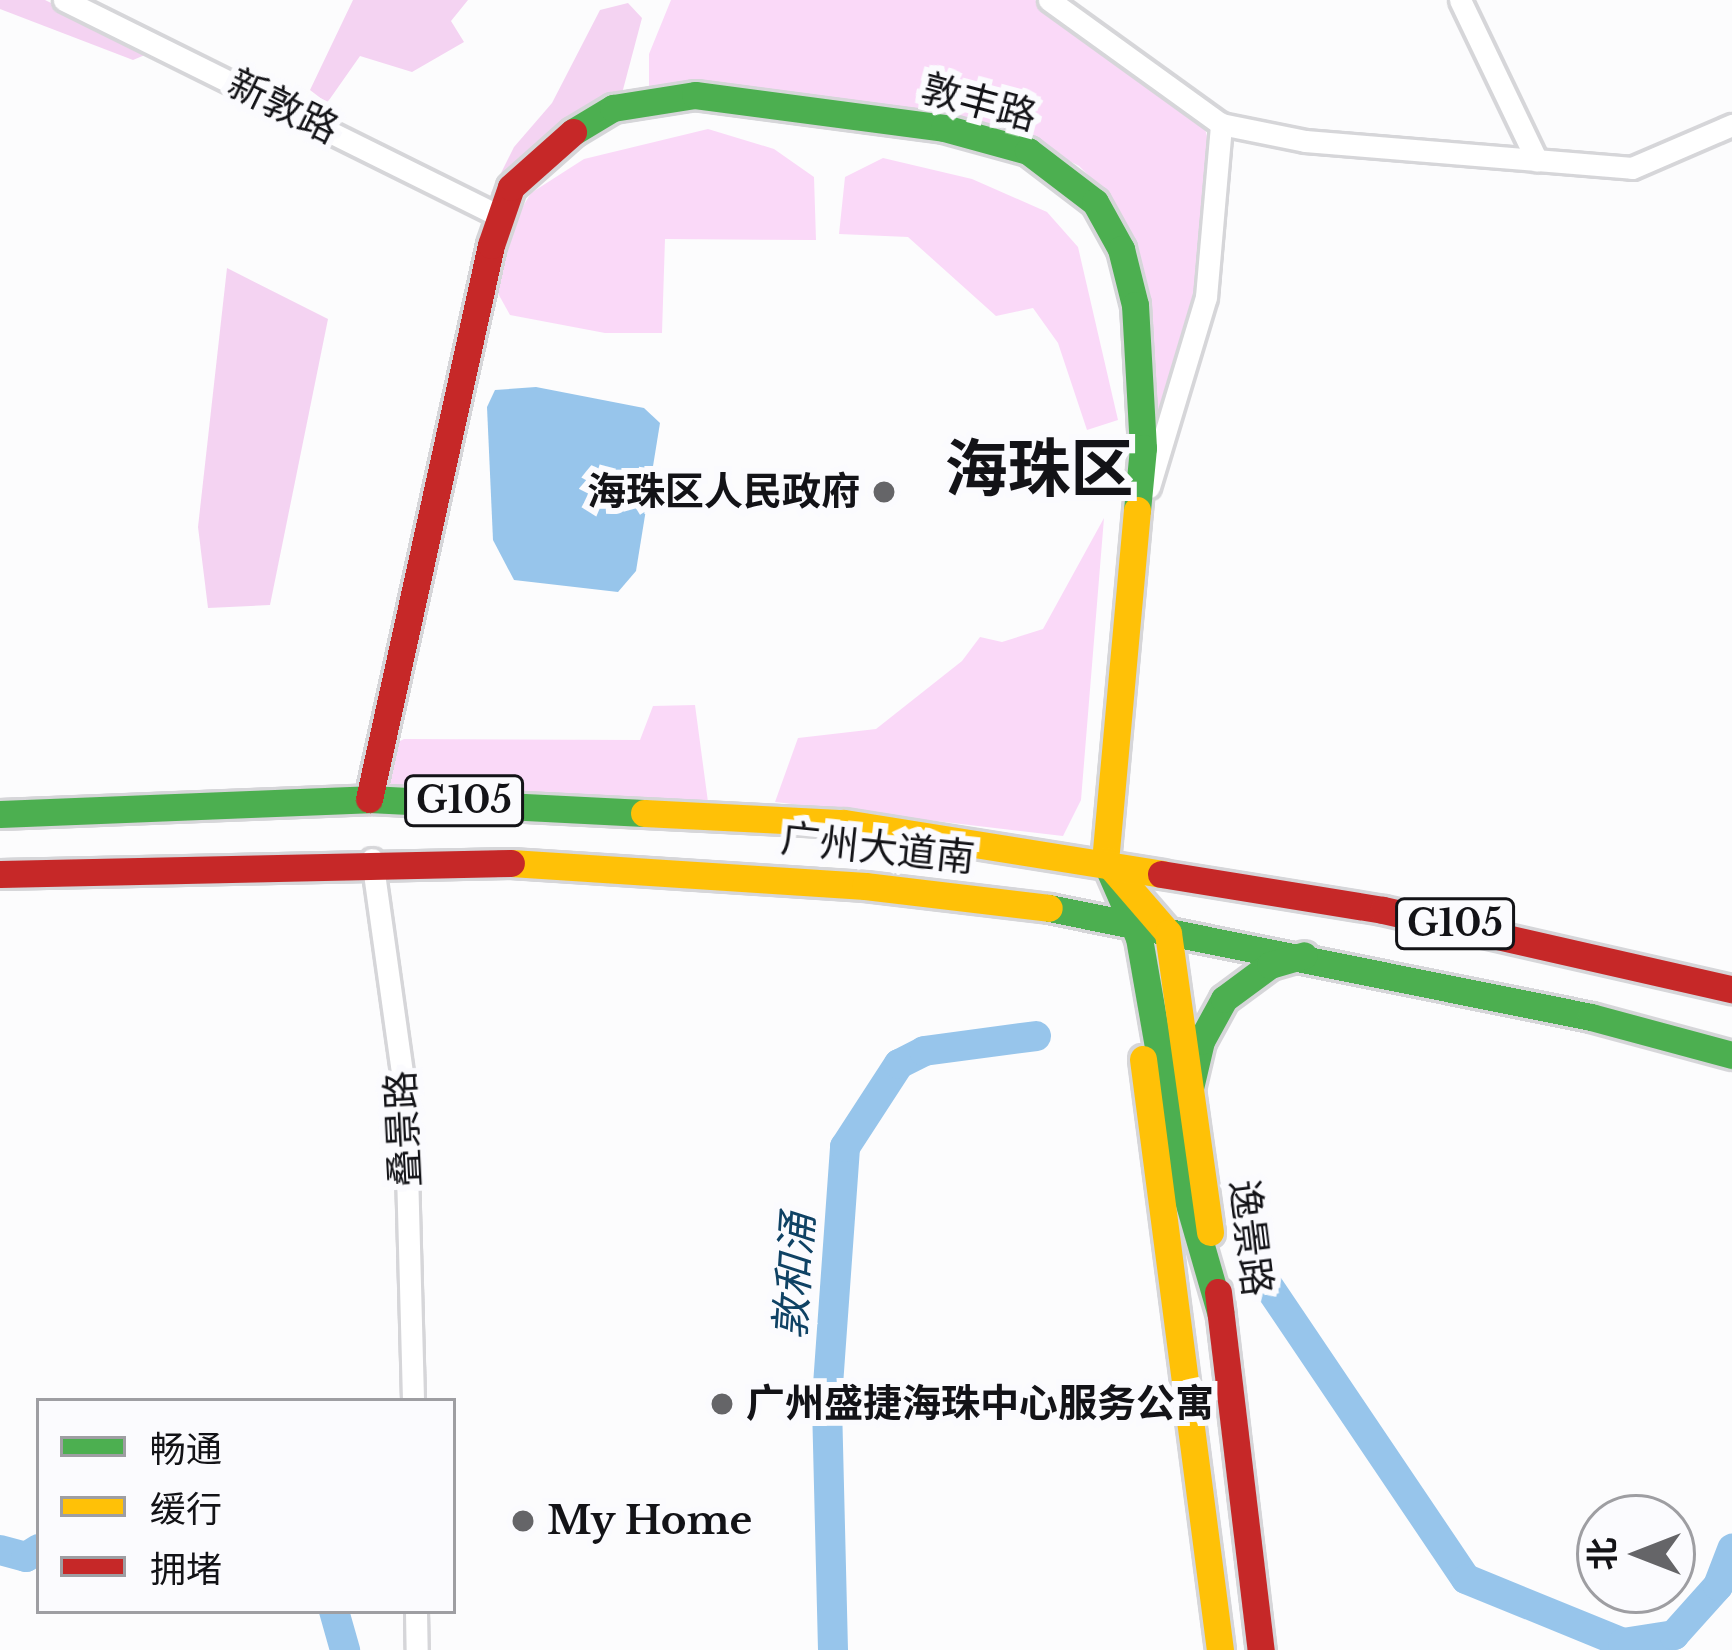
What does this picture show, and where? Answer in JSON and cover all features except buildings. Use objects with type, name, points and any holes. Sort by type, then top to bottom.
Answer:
[{"type":"main road","name":"敦丰路","points":[[369,799],[500,216],[524,171],[581,123],[668,96],[944,128],[1028,151],[1082,186],[1126,265],[1142,376],[1136,534],[1095,862]]},
{"type":"main road","name":"敦丰路","points":[[500,216],[580,146],[671,116],[944,146],[1022,170],[1070,200],[1109,268],[1125,369],[1095,862]]},
{"type":"main road","name":"广州大道南","points":[[0,814],[369,799],[650,807],[926,831],[1512,935],[1732,989]]},
{"type":"main road","points":[[919,892],[939,878],[945,858],[926,831]]},
{"type":"main road","name":"广州大道南","points":[[0,874],[372,859],[603,866],[1019,903],[1127,906],[1164,926],[1732,1055]]},
{"type":"main road","points":[[1019,903],[1061,892],[1095,862]]},
{"type":"main road","name":"逸景路","points":[[1095,862],[1127,906],[1220,1650]]},
{"type":"main road","points":[[1175,874],[1127,906],[1178,1092],[1188,1205],[1220,1312]]},
{"type":"main road","name":"逸景路","points":[[1164,926],[1178,1092],[1197,1136],[1261,1650]]},
{"type":"main road","points":[[1178,1092],[1224,999],[1270,965],[1304,955]]},
{"type":"street","name":"新敦路","points":[[64,0],[500,216]]},
{"type":"street","points":[[1049,0],[1222,124],[1339,146],[1632,168],[1732,124]]},
{"type":"street","points":[[1460,0],[1537,161]]},
{"type":"street","points":[[1136,534],[1206,297],[1222,124]]},
{"type":"street","name":"叠景路","points":[[372,859],[405,1094],[413,1398]]},
{"type":"street","points":[[416,1614],[417,1650]]},
{"type":"shaded area","points":[[0,0],[45,0],[152,52],[133,60],[0,9]]},
{"type":"shaded area","points":[[353,0],[468,0],[451,21],[464,42],[412,72],[360,56],[327,103],[310,90]]},
{"type":"shaded area","points":[[671,0],[1035,0],[1205,129],[1213,157],[1201,297],[1172,395],[1148,443],[1103,190],[1079,166],[1020,135],[703,85],[649,86],[649,54]]},
{"type":"shaded area","points":[[628,3],[642,18],[620,101],[501,196],[491,193],[514,147],[552,103],[600,10]]},
{"type":"shaded area","points":[[708,129],[774,149],[814,177],[816,240],[665,239],[662,333],[605,333],[510,315],[495,288],[508,231],[531,193],[584,159]]},
{"type":"shaded area","points":[[883,158],[972,179],[1047,212],[1078,247],[1118,420],[1087,430],[1058,343],[1033,308],[996,316],[908,237],[839,234],[845,177]]},
{"type":"shaded area","points":[[227,268],[328,319],[270,605],[208,608],[198,527]]},
{"type":"shaded area","points":[[1104,518],[1081,800],[1063,836],[775,802],[798,738],[876,729],[962,661],[980,637],[1002,642],[1043,629]]},
{"type":"shaded area","points":[[695,705],[708,802],[379,791],[394,744],[404,739],[640,740],[653,706]]},
{"type":"water","points":[[536,387],[644,408],[660,423],[636,571],[618,592],[514,580],[493,540],[487,407],[495,390]]},
{"type":"waterway","name":"敦和涌","points":[[833,1650],[827,1399],[845,1147],[899,1064],[924,1051],[1036,1036]]},
{"type":"waterway","name":"敦和涌","points":[[1269,1287],[1466,1579],[1623,1643],[1674,1635],[1718,1586],[1732,1549]]},
{"type":"waterway","name":"敦和涌","points":[[0,1550],[26,1557],[36,1551]]},
{"type":"waterway","name":"敦和涌","points":[[335,1614],[345,1650]]},
{"type":"traffic: fast","points":[[573,132],[613,108],[695,95],[944,128],[1028,151],[1095,202],[1121,249],[1135,305],[1143,448],[1137,510]]},
{"type":"traffic: fast","points":[[0,814],[369,799],[644,813]]},
{"type":"traffic: fast","points":[[1105,860],[1139,938],[1180,1173],[1220,1312]]},
{"type":"traffic: fast","points":[[1049,908],[1591,1017],[1732,1055]]},
{"type":"traffic: fast","points":[[1190,1088],[1201,1041],[1224,999],[1270,965],[1304,955]]},
{"type":"traffic: slow","points":[[1137,510],[1105,860],[1168,933],[1210,1232]]},
{"type":"traffic: slow","points":[[644,813],[844,823],[1161,874]]},
{"type":"traffic: slow","points":[[511,863],[865,886],[1049,908]]},
{"type":"traffic: slow","points":[[1143,1059],[1220,1650]]},
{"type":"traffic: jam","points":[[369,799],[491,245],[511,187],[573,132]]},
{"type":"traffic: jam","points":[[0,874],[511,863]]},
{"type":"traffic: jam","points":[[1161,874],[1383,910],[1732,989]]},
{"type":"traffic: jam","points":[[1218,1292],[1261,1650]]},
{"type":"place","name":"海珠区人民政府","points":[[884,492]]},
{"type":"place","name":"广州盛捷海珠中心服务公寓","points":[[722,1404]]},
{"type":"place","name":"My Home","points":[[523,1521]]},
{"type":"district","name":"海珠区","points":[[1039,469]]}]
